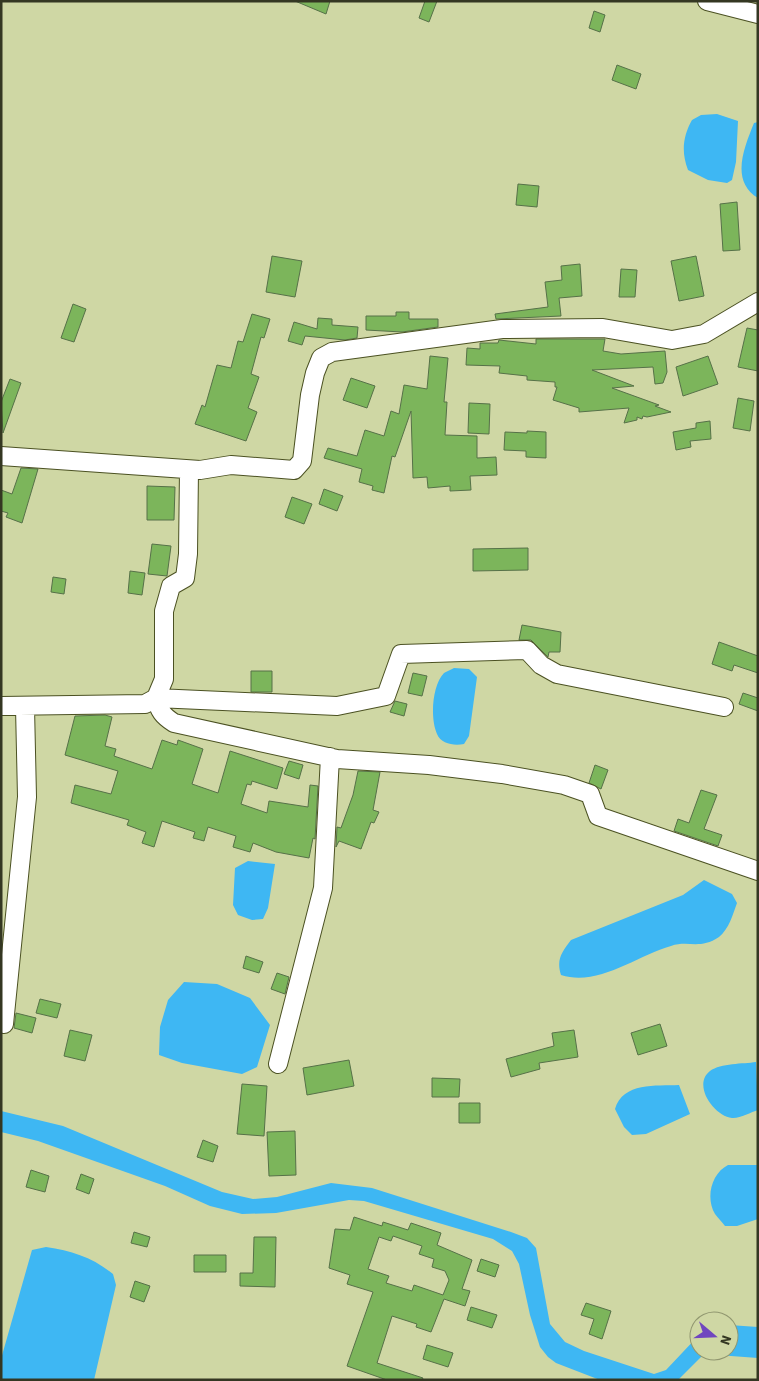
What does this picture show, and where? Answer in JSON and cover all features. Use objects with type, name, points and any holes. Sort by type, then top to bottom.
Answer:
[{"type":"street","points":[[706,1],[758,14]]},
{"type":"street","points":[[1,456],[189,470],[231,465],[294,470],[302,461],[310,395],[315,373],[321,358],[332,352],[502,329],[603,328],[672,340],[704,334],[758,302]]},
{"type":"street","points":[[189,470],[188,554],[185,578],[172,586],[164,611],[164,679],[156,698],[158,708],[164,717],[174,723],[330,757],[429,765],[564,785],[590,794],[598,816],[758,871]]},
{"type":"street","points":[[1,706],[145,704],[156,698],[337,706],[386,696],[401,654],[527,650],[541,665],[557,674],[724,707]]},
{"type":"street","points":[[4,1024],[27,797],[25,707]]},
{"type":"street","points":[[278,1064],[323,888],[330,757]]},
{"type":"water","points":[[717,114],[738,121],[736,162],[732,180],[727,183],[708,180],[688,170],[684,157],[685,138],[692,120],[701,115]]},
{"type":"water","points":[[758,122],[758,198],[749,191],[744,183],[742,164],[743,153],[750,133],[754,123]]},
{"type":"water","points":[[454,668],[469,669],[477,677],[469,736],[464,744],[460,745],[448,744],[442,740],[437,734],[433,720],[433,702],[437,685],[444,673]]},
{"type":"water","points":[[248,861],[275,864],[268,908],[263,919],[252,920],[238,915],[233,905],[235,868]]},
{"type":"water","points":[[704,880],[732,894],[737,903],[728,926],[719,937],[700,944],[677,944],[603,974],[575,978],[561,975],[559,964],[561,956],[571,940],[683,895]]},
{"type":"water","points":[[184,982],[217,984],[250,998],[270,1025],[257,1067],[242,1074],[182,1063],[159,1055],[160,1027],[168,1000]]},
{"type":"water","points":[[756,1062],[758,1110],[735,1118],[718,1112],[712,1106],[704,1091],[705,1077],[710,1071],[720,1066]]},
{"type":"water","points":[[679,1085],[690,1114],[646,1134],[632,1135],[624,1127],[615,1109],[619,1100],[625,1094],[641,1087]]},
{"type":"water","points":[[1,1111],[63,1126],[222,1192],[253,1199],[277,1197],[331,1183],[372,1188],[511,1232],[527,1238],[536,1248],[550,1324],[565,1342],[584,1351],[654,1374],[666,1370],[689,1346],[689,1361],[697,1361],[678,1380],[600,1380],[556,1363],[540,1347],[530,1315],[519,1264],[512,1251],[493,1239],[364,1201],[349,1200],[276,1213],[242,1214],[210,1206],[165,1186],[38,1141],[1,1132]]},
{"type":"water","points":[[728,1165],[758,1165],[758,1219],[737,1226],[725,1226],[715,1214],[710,1193],[714,1180],[722,1169]]},
{"type":"water","points":[[46,1247],[81,1256],[97,1263],[113,1274],[116,1285],[94,1380],[1,1380],[1,1359],[32,1250]]},
{"type":"water","points":[[739,1326],[758,1327],[758,1358],[739,1357]]},
{"type":"building","points":[[295,1],[330,1],[326,14]]},
{"type":"building","points":[[425,1],[437,1],[429,22],[419,18]]},
{"type":"building","points":[[594,11],[605,15],[600,32],[589,28]]},
{"type":"building","points":[[617,65],[641,74],[636,89],[612,80]]},
{"type":"building","points":[[518,184],[539,186],[537,207],[516,205]]},
{"type":"building","points":[[737,202],[740,250],[723,251],[720,204]]},
{"type":"building","points":[[272,256],[302,261],[295,297],[266,292]]},
{"type":"building","points":[[696,256],[704,296],[679,301],[671,261]]},
{"type":"building","points":[[580,264],[582,296],[559,298],[561,316],[496,319],[495,314],[548,307],[545,282],[562,280],[561,266]]},
{"type":"building","points":[[621,269],[637,270],[635,297],[619,297]]},
{"type":"building","points":[[73,304],[86,309],[74,342],[61,338]]},
{"type":"building","points":[[396,312],[409,312],[409,319],[438,319],[438,327],[402,332],[366,330],[366,316],[396,316]]},
{"type":"building","points":[[252,314],[270,319],[264,338],[261,337],[251,374],[259,377],[248,408],[257,412],[246,441],[195,424],[202,405],[205,407],[217,365],[231,368],[238,341],[243,342]]},
{"type":"building","points":[[318,318],[332,319],[332,325],[358,327],[357,338],[345,340],[305,336],[302,345],[288,341],[294,322],[317,329]]},
{"type":"building","points":[[747,328],[758,330],[758,371],[738,367]]},
{"type":"building","points":[[536,339],[605,339],[603,351],[621,354],[665,351],[667,372],[663,383],[655,384],[653,367],[592,370],[634,386],[612,388],[659,405],[655,406],[671,412],[647,417],[643,416],[642,419],[637,417],[637,420],[624,423],[629,408],[579,412],[579,408],[553,400],[557,387],[555,387],[555,382],[527,380],[527,376],[499,373],[500,366],[466,365],[467,348],[480,349],[480,343],[498,343],[499,340],[536,344]]},
{"type":"building","points":[[430,356],[448,358],[444,402],[447,402],[445,435],[477,436],[477,458],[496,457],[497,475],[470,476],[471,490],[450,491],[450,486],[428,488],[427,477],[413,478],[411,411],[395,457],[392,456],[384,493],[372,490],[373,486],[359,482],[362,469],[324,458],[328,448],[357,456],[365,430],[384,436],[391,411],[399,414],[404,385],[427,389]]},
{"type":"building","points":[[708,356],[718,384],[683,396],[676,367]]},
{"type":"building","points":[[351,378],[375,386],[367,408],[343,400]]},
{"type":"building","points":[[10,379],[21,383],[3,433],[1,402]]},
{"type":"building","points":[[738,398],[754,401],[750,431],[733,428]]},
{"type":"building","points":[[469,403],[490,404],[489,434],[468,433]]},
{"type":"building","points":[[710,421],[711,439],[690,441],[691,447],[676,450],[673,432],[696,428],[696,423]]},
{"type":"building","points":[[527,431],[546,432],[546,458],[526,457],[526,451],[504,450],[505,432],[527,433]]},
{"type":"building","points":[[21,468],[38,469],[22,523],[6,517],[8,513],[1,511],[1,490],[12,494]]},
{"type":"building","points":[[147,486],[175,487],[174,520],[147,520]]},
{"type":"building","points":[[324,489],[343,496],[337,511],[319,504]]},
{"type":"building","points":[[292,497],[312,504],[304,524],[285,517]]},
{"type":"building","points":[[152,544],[171,546],[167,576],[148,574]]},
{"type":"building","points":[[528,548],[528,570],[473,571],[473,549]]},
{"type":"building","points":[[130,571],[145,573],[142,595],[128,593]]},
{"type":"building","points":[[53,577],[66,579],[64,594],[51,592]]},
{"type":"building","points":[[522,625],[561,632],[560,652],[549,652],[548,657],[531,640],[519,640]]},
{"type":"building","points":[[719,642],[758,656],[758,673],[734,665],[732,671],[712,664]]},
{"type":"building","points":[[251,671],[272,671],[272,692],[251,692]]},
{"type":"building","points":[[413,673],[427,676],[422,696],[408,693]]},
{"type":"building","points":[[743,693],[758,698],[758,711],[739,704]]},
{"type":"building","points":[[395,701],[407,704],[404,716],[390,712]]},
{"type":"building","points":[[105,715],[112,717],[105,746],[116,749],[114,756],[152,769],[162,740],[177,745],[178,740],[203,749],[192,784],[218,793],[230,751],[283,768],[277,789],[252,781],[251,785],[247,784],[241,804],[267,813],[269,801],[308,807],[310,785],[318,786],[315,839],[313,838],[309,858],[276,852],[253,843],[250,852],[233,847],[236,836],[208,827],[204,841],[193,838],[195,832],[162,821],[154,847],[142,843],[146,832],[127,825],[129,820],[71,803],[75,785],[111,794],[118,771],[65,755],[75,716]]},
{"type":"building","points":[[289,761],[303,765],[299,779],[284,774]]},
{"type":"building","points":[[595,765],[608,770],[601,789],[589,783]]},
{"type":"building","points":[[358,771],[380,772],[373,810],[379,812],[374,823],[371,822],[361,849],[339,841],[336,847],[337,827],[341,828],[353,795]]},
{"type":"building","points":[[701,790],[717,795],[704,829],[722,835],[718,846],[674,831],[678,819],[689,823]]},
{"type":"building","points":[[246,956],[263,962],[259,973],[243,968]]},
{"type":"building","points":[[277,973],[289,977],[285,994],[271,989]]},
{"type":"building","points":[[40,999],[61,1004],[57,1018],[36,1013]]},
{"type":"building","points":[[16,1013],[36,1018],[32,1033],[14,1028]]},
{"type":"building","points":[[660,1024],[667,1046],[638,1055],[631,1033]]},
{"type":"building","points":[[70,1030],[92,1035],[85,1061],[64,1056]]},
{"type":"building","points":[[574,1030],[578,1057],[539,1063],[540,1069],[511,1077],[506,1059],[554,1046],[552,1033]]},
{"type":"building","points":[[349,1060],[354,1086],[307,1095],[303,1068]]},
{"type":"building","points":[[432,1078],[460,1079],[459,1097],[432,1097]]},
{"type":"building","points":[[242,1084],[267,1086],[264,1136],[237,1134]]},
{"type":"building","points":[[459,1103],[480,1103],[480,1123],[459,1123]]},
{"type":"building","points":[[295,1131],[296,1175],[269,1176],[267,1132]]},
{"type":"building","points":[[203,1140],[218,1146],[213,1162],[197,1157]]},
{"type":"building","points":[[31,1170],[49,1176],[45,1192],[26,1187]]},
{"type":"building","points":[[81,1174],[94,1179],[89,1194],[76,1189]]},
{"type":"building","points":[[354,1217],[382,1226],[383,1222],[408,1230],[411,1223],[441,1233],[437,1245],[472,1260],[462,1289],[470,1291],[465,1306],[444,1299],[431,1332],[416,1327],[417,1324],[392,1316],[377,1363],[423,1378],[422,1380],[387,1380],[347,1366],[373,1292],[347,1284],[350,1275],[329,1268],[335,1229],[350,1230]],"holes":[[[393,1236],[422,1246],[419,1254],[434,1259],[432,1267],[445,1271],[449,1280],[443,1295],[414,1285],[412,1291],[386,1283],[389,1276],[368,1269],[379,1237],[391,1241]]]},
{"type":"building","points":[[134,1232],[150,1237],[147,1247],[131,1243]]},
{"type":"building","points":[[254,1237],[276,1237],[275,1287],[240,1286],[240,1273],[253,1273]]},
{"type":"building","points":[[194,1255],[226,1255],[226,1272],[194,1272]]},
{"type":"building","points":[[481,1259],[499,1265],[495,1277],[477,1271]]},
{"type":"building","points":[[135,1281],[150,1286],[144,1302],[130,1297]]},
{"type":"building","points":[[586,1303],[611,1311],[602,1339],[589,1334],[594,1319],[581,1315]]},
{"type":"building","points":[[471,1307],[497,1315],[492,1328],[467,1320]]},
{"type":"building","points":[[427,1345],[453,1353],[448,1367],[423,1359]]}]
